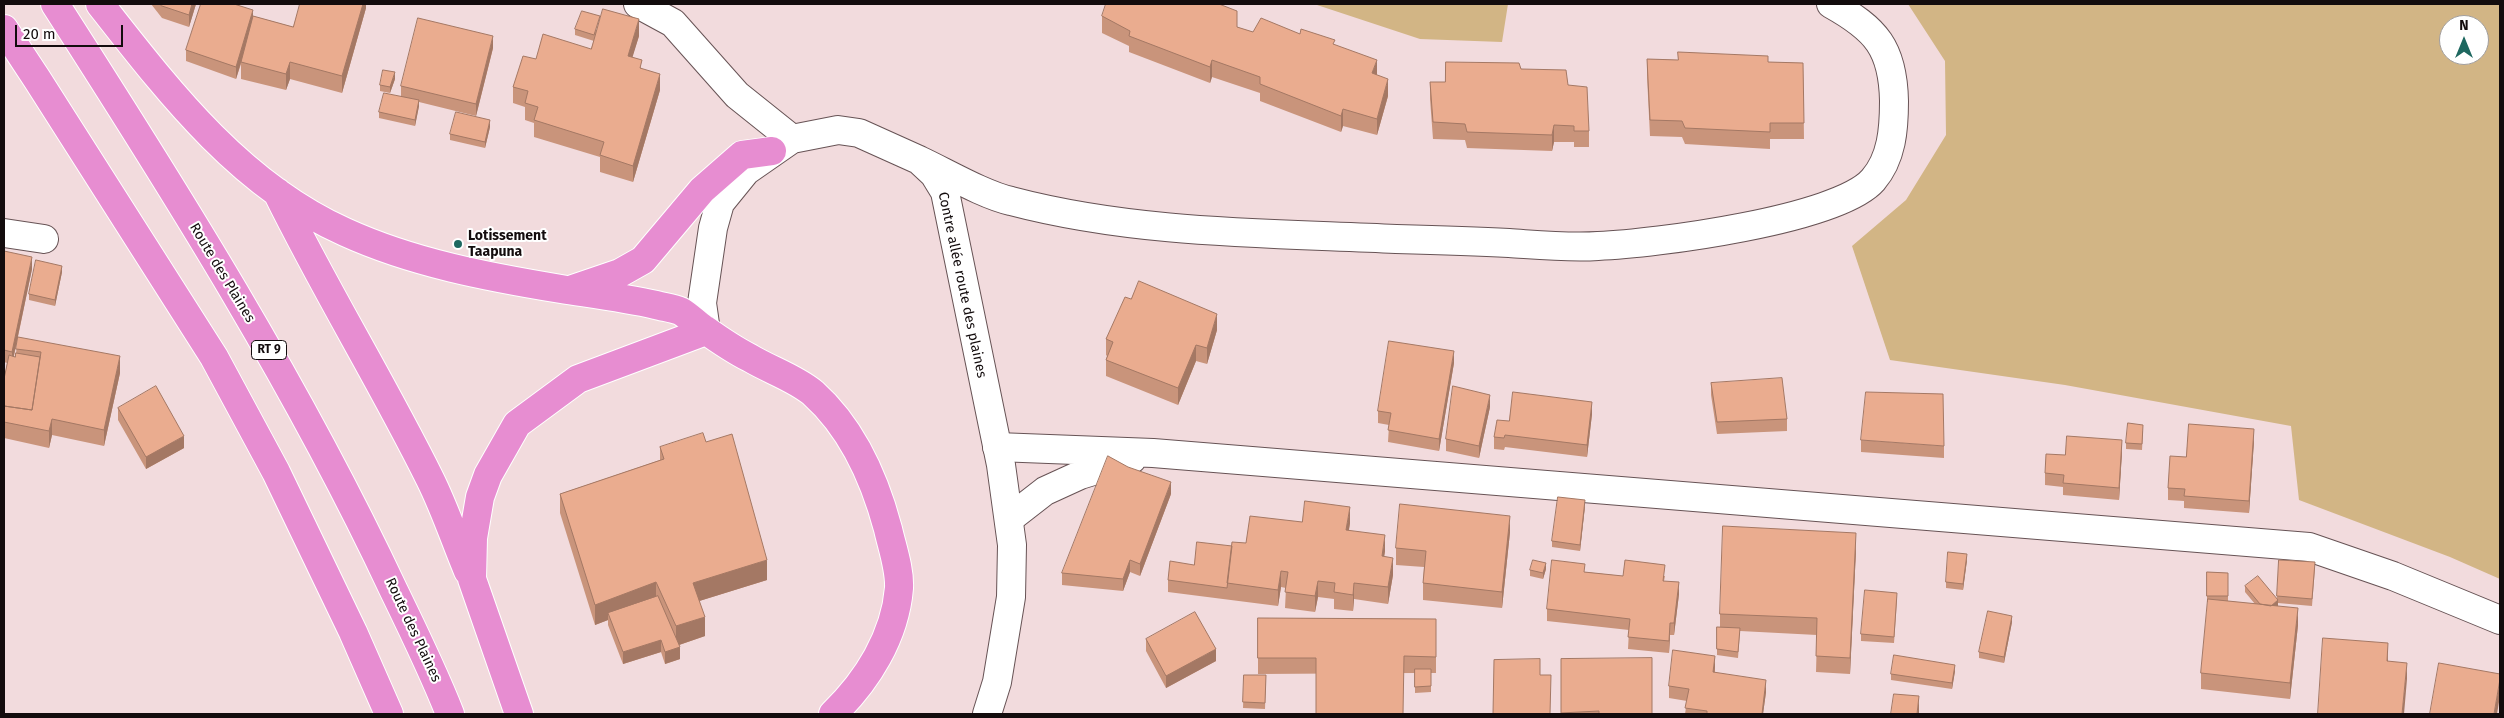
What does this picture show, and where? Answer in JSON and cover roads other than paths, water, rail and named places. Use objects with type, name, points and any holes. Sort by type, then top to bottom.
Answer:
[{"type":"highway","name":"Route des Plaines","points":[[55,4],[150,151],[287,381],[368,537],[450,714]]},
{"type":"highway","points":[[100,4],[203,127],[240,164],[296,205],[344,232],[388,249],[445,266],[510,281],[571,290],[680,311],[706,331],[812,393],[855,443],[883,510],[894,554],[899,586],[893,618],[882,650],[862,682],[833,714]]},
{"type":"highway","points":[[4,30],[43,87],[214,357],[276,472],[353,632],[389,714]]},
{"type":"highway","points":[[571,290],[620,273],[642,260],[702,190],[742,155],[782,145]]},
{"type":"highway","points":[[276,191],[336,307],[386,393],[432,482],[472,579],[519,714]]},
{"type":"highway","points":[[472,579],[473,538],[480,497],[488,476],[517,424],[578,379],[706,331]]},
{"type":"main road","points":[[638,4],[673,23],[782,145]]},
{"type":"main road","points":[[919,160],[1008,201],[1117,222],[1242,232],[1556,246],[1637,244],[1685,237],[1756,224],[1817,209],[1850,196],[1872,181],[1889,153],[1894,124],[1894,89],[1889,58],[1874,33],[1856,17],[1831,4]]},
{"type":"main road","name":"Contre allée route des plaines","points":[[706,331],[702,303],[711,236],[720,203],[740,175],[782,145],[838,130],[859,133],[919,160],[934,174],[945,192],[997,447],[1012,545],[1011,597],[997,682],[986,714]]},
{"type":"main road","points":[[4,233],[44,239]]},
{"type":"main road","points":[[997,447],[1153,453],[2309,547],[2393,576],[2500,620]]},
{"type":"main road","points":[[1009,519],[1045,491],[1080,475],[1153,453]]},
{"type":"place","name":"Lotissement Taapuna","points":[[458,244]]}]
